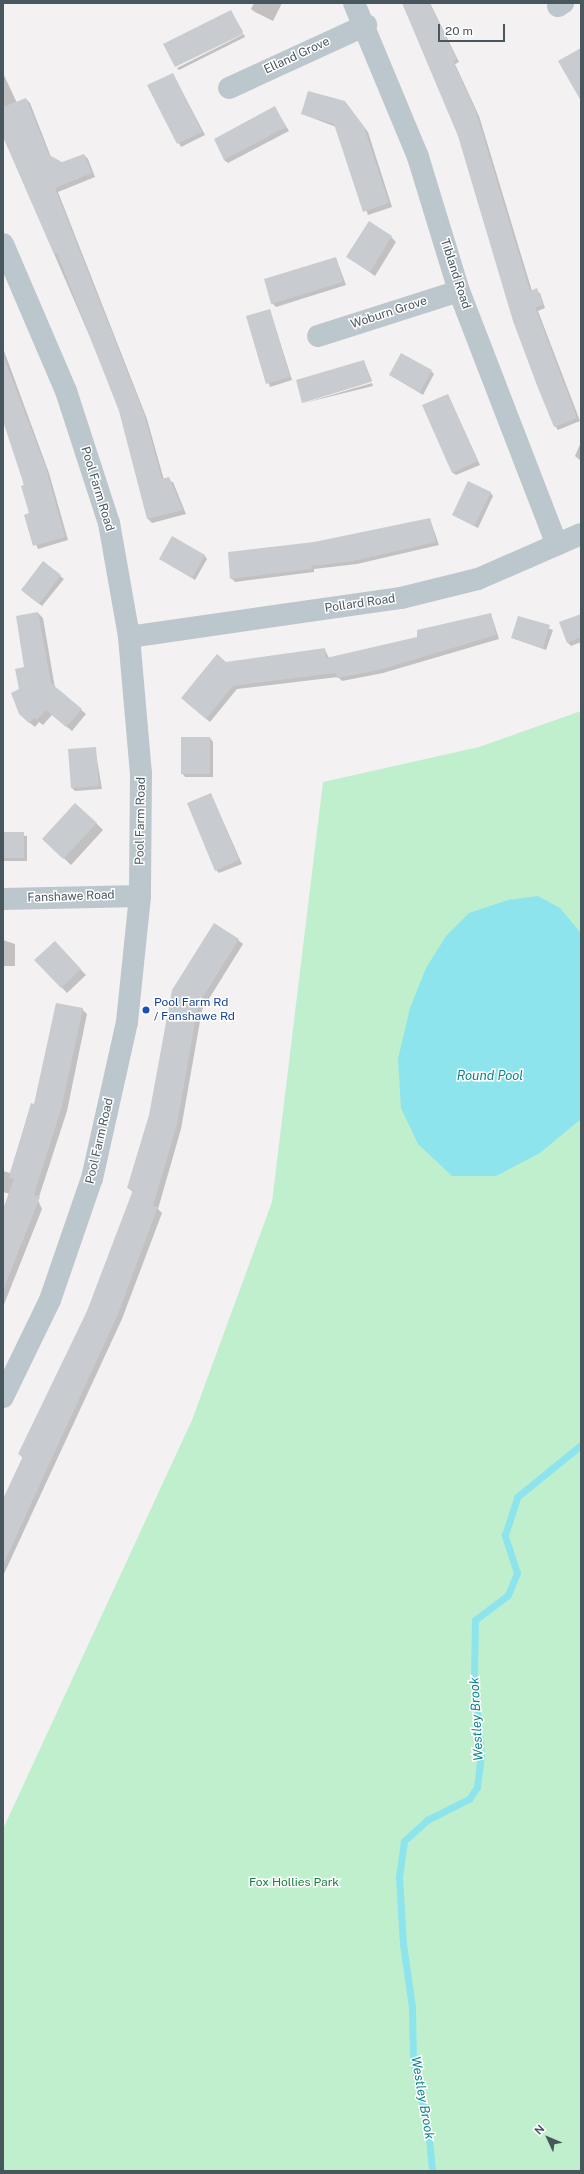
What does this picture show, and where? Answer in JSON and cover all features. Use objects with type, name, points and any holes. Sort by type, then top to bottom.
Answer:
[{"type":"street","name":"Tibland Road","points":[[354,3],[366,25],[418,157],[459,290],[557,545]]},
{"type":"street","name":"Elland Grove","points":[[229,88],[366,25]]},
{"type":"street","name":"Pool Farm Road","points":[[3,244],[66,391],[107,516],[129,637],[141,773],[140,896],[127,1022],[92,1178],[50,1300],[3,1397]]},
{"type":"street","name":"Woburn Grove","points":[[318,336],[459,290]]},
{"type":"street","name":"Pollard Road","points":[[129,637],[401,598],[478,579],[581,534]]},
{"type":"street","name":"Fanshawe Road","points":[[3,899],[140,896]]},
{"type":"green space","name":"Fox Hollies Park","points":[[581,711],[581,2171],[3,2171],[3,1829],[192,1420],[272,1202],[323,782],[479,747]]},
{"type":"water","name":"Round Pool","points":[[538,896],[560,908],[581,933],[581,1119],[540,1153],[496,1176],[452,1176],[418,1144],[401,1108],[398,1059],[410,1008],[426,968],[446,936],[469,913],[508,900]]},
{"type":"building","points":[[402,3],[429,3],[457,59],[453,61],[476,112],[530,291],[537,288],[543,305],[535,307],[577,418],[554,427],[513,321],[458,136]]},
{"type":"building","points":[[231,10],[243,34],[175,67],[163,44]]},
{"type":"building","points":[[581,48],[581,101],[558,61]]},
{"type":"building","points":[[173,73],[202,132],[177,144],[147,85]]},
{"type":"building","points":[[308,91],[345,101],[364,127],[389,203],[363,212],[334,124],[301,114]]},
{"type":"building","points":[[26,98],[49,155],[62,162],[84,154],[92,173],[55,188],[144,414],[162,479],[169,477],[183,510],[147,519],[119,411],[57,253],[54,254],[3,137],[3,107]]},
{"type":"building","points":[[275,106],[286,127],[224,160],[214,139]]},
{"type":"building","points":[[369,221],[392,236],[370,272],[346,257]]},
{"type":"building","points":[[336,257],[343,282],[271,304],[264,279]]},
{"type":"building","points":[[270,309],[290,377],[266,384],[246,316]]},
{"type":"building","points":[[401,353],[432,370],[420,392],[389,375]]},
{"type":"building","points":[[3,355],[46,468],[65,537],[33,546],[24,515],[29,513],[21,486],[24,485],[3,421]]},
{"type":"building","points":[[364,360],[371,382],[302,403],[296,380]]},
{"type":"building","points":[[448,394],[478,461],[452,473],[422,405]]},
{"type":"building","points":[[468,481],[491,492],[474,526],[452,515]]},
{"type":"building","points":[[430,518],[436,542],[353,561],[311,566],[312,569],[230,579],[228,552],[314,542]]},
{"type":"building","points":[[172,536],[205,555],[192,578],[159,559]]},
{"type":"building","points":[[43,561],[61,575],[39,604],[21,590]]},
{"type":"building","points":[[38,612],[51,683],[82,709],[66,727],[46,710],[37,720],[34,718],[29,723],[19,714],[11,693],[19,689],[15,669],[24,667],[16,616]]},
{"type":"building","points":[[491,613],[496,635],[379,670],[337,678],[336,673],[233,686],[206,719],[181,698],[217,654],[226,662],[325,648],[326,658],[417,637],[417,630]]},
{"type":"building","points":[[581,614],[581,637],[567,643],[559,622]]},
{"type":"building","points":[[518,616],[550,625],[543,648],[511,638]]},
{"type":"building","points":[[181,737],[210,737],[210,774],[181,774]]},
{"type":"building","points":[[96,747],[99,786],[71,788],[68,749]]},
{"type":"building","points":[[211,793],[239,860],[215,871],[187,803]]},
{"type":"building","points":[[75,803],[97,823],[63,859],[42,839]]},
{"type":"building","points":[[3,832],[24,832],[24,858],[3,858]]},
{"type":"building","points":[[214,923],[239,939],[198,1005],[177,1124],[153,1206],[158,1207],[118,1314],[3,1565],[3,1499],[23,1456],[18,1454],[87,1311],[133,1190],[127,1188],[149,1115],[172,990]]},
{"type":"building","points":[[55,941],[81,969],[61,988],[34,960]]},
{"type":"building","points":[[56,1003],[83,1008],[62,1106],[34,1195],[40,1197],[3,1291],[3,1209],[14,1179],[9,1178],[31,1103],[34,1104]]},
{"type":"waterway","name":"Westley Brook","points":[[432,2171],[429,2135],[413,2060],[412,2007],[403,1944],[399,1877],[404,1841],[427,1820],[469,1799],[477,1787],[481,1755],[474,1676],[475,1620],[508,1595],[517,1573],[505,1535],[517,1497],[581,1445]]},
{"type":"place","name":"Pool Farm Rd / Fanshawe Rd","points":[[146,1010]]}]
